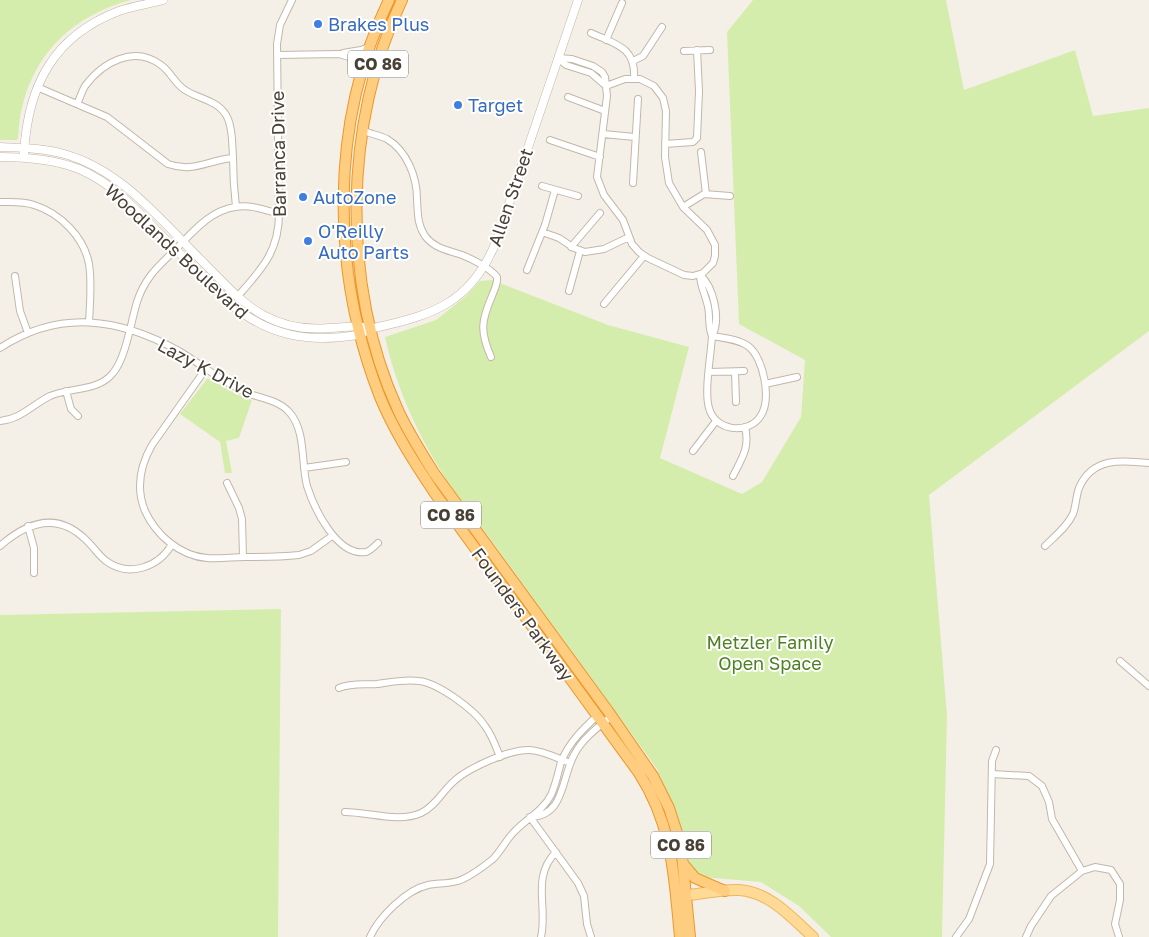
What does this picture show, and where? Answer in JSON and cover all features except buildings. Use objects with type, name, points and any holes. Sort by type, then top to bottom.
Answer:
[{"type":"highway","name":"Founders Parkway","points":[[388,0],[362,71],[347,150],[343,207],[345,253],[359,330],[381,398],[412,458],[644,781],[660,812],[672,853],[690,937]]},
{"type":"highway","name":"Founders Parkway","points":[[402,0],[385,40],[376,70],[362,130],[357,178],[357,237],[362,284],[376,352],[391,394],[415,444],[609,712],[653,776],[665,797],[681,845],[684,865],[680,937]]},
{"type":"highway","points":[[355,100],[358,122],[362,130]]},
{"type":"highway","points":[[684,865],[695,878],[725,891]]},
{"type":"main road","points":[[681,896],[738,890],[754,892],[766,897],[787,913],[813,937]]},
{"type":"street","points":[[24,157],[28,115],[37,87],[49,64],[58,53],[67,43],[99,20],[121,10],[164,0]]},
{"type":"street","name":"Barranca Drive","points":[[237,297],[261,270],[270,255],[277,236],[279,214],[277,44],[280,25],[292,0]]},
{"type":"street","name":"Allen Street","points":[[370,328],[421,317],[436,310],[459,295],[484,267],[496,242],[578,0]]},
{"type":"street","points":[[606,40],[622,3]]},
{"type":"street","points":[[633,62],[643,56],[662,27]]},
{"type":"street","points":[[592,33],[625,50],[633,62],[634,78]]},
{"type":"street","points":[[277,55],[340,54],[362,50],[370,46]]},
{"type":"street","points":[[664,144],[691,142],[697,138],[699,91],[697,50]]},
{"type":"street","points":[[684,51],[710,50]]},
{"type":"street","points":[[340,54],[357,59],[362,71]]},
{"type":"street","points":[[77,104],[85,87],[110,62],[125,57],[140,56],[163,66],[183,89],[216,104],[225,112],[232,135],[236,207]]},
{"type":"street","points":[[558,58],[569,66],[591,74],[606,86],[607,96],[597,173],[599,185],[604,195],[623,220],[628,237],[644,256],[684,275],[700,275],[709,269],[713,263],[715,245],[707,230],[683,208],[669,183],[665,164],[666,111],[663,98],[651,83],[634,78],[625,79],[606,86]]},
{"type":"street","points":[[37,87],[115,121],[162,160],[177,167],[191,168],[222,159],[233,158]]},
{"type":"street","points":[[568,97],[605,111]]},
{"type":"street","points":[[633,183],[638,98]]},
{"type":"street","points":[[362,130],[379,135],[392,142],[407,160],[416,188],[418,222],[430,241],[438,248],[466,257],[493,272],[498,278],[482,323],[483,339],[491,357]]},
{"type":"street","points":[[603,134],[635,137]]},
{"type":"street","points":[[550,140],[600,157]]},
{"type":"street","name":"Woodlands Boulevard","points":[[0,147],[45,150],[64,154],[102,170],[130,190],[237,297],[263,315],[287,325],[307,328],[359,330]]},
{"type":"street","points":[[700,152],[706,194]]},
{"type":"street","name":"Woodlands Boulevard","points":[[0,157],[24,157],[54,161],[99,179],[124,197],[244,315],[270,329],[300,337],[330,338],[370,328]]},
{"type":"street","points":[[542,186],[578,196]]},
{"type":"street","points":[[527,270],[542,232],[555,190]]},
{"type":"street","points":[[683,208],[702,195],[730,196]]},
{"type":"street","points":[[0,202],[23,202],[35,205],[57,216],[76,234],[89,262],[89,322]]},
{"type":"street","points":[[0,421],[10,420],[19,416],[44,400],[66,391],[98,385],[106,380],[120,362],[137,302],[145,283],[156,268],[209,218],[224,209],[236,207],[255,207],[279,214]]},
{"type":"street","points":[[571,247],[600,213]]},
{"type":"street","points":[[542,232],[561,239],[580,251],[591,252],[600,250],[628,237]]},
{"type":"street","points":[[568,291],[580,251]]},
{"type":"street","points":[[604,304],[644,256]]},
{"type":"street","points":[[700,275],[700,284],[708,305],[709,328],[712,336],[708,404],[711,414],[716,421],[730,428],[745,427],[756,421],[763,412],[766,398],[761,365],[751,349],[739,341],[712,336]]},
{"type":"street","points":[[15,276],[20,311],[28,333]]},
{"type":"street","points":[[244,315],[248,312],[263,315]]},
{"type":"street","name":"Lazy K Drive","points":[[0,348],[28,333],[64,324],[89,322],[129,329],[180,352],[205,370],[238,388],[275,402],[288,410],[299,430],[308,486],[314,502],[332,536],[340,544],[359,552],[368,552],[378,543]]},
{"type":"street","points":[[205,370],[145,456],[140,492],[143,505],[154,528],[172,544],[206,558],[288,557],[304,554],[332,536]]},
{"type":"street","points":[[709,372],[744,371]]},
{"type":"street","points":[[735,372],[736,402]]},
{"type":"street","points":[[764,384],[797,377]]},
{"type":"street","points":[[66,391],[71,409],[78,416]]},
{"type":"street","points":[[693,451],[716,421]]},
{"type":"street","points":[[733,476],[747,448],[748,440],[745,427]]},
{"type":"street","points":[[1045,546],[1067,524],[1073,513],[1079,488],[1088,474],[1097,466],[1122,460],[1149,463]]},
{"type":"street","points":[[304,468],[346,462]]},
{"type":"street","points":[[227,483],[242,519],[243,557]]},
{"type":"street","points":[[0,546],[28,526],[50,523],[65,525],[80,534],[111,564],[126,569],[140,569],[154,563],[165,554],[172,544]]},
{"type":"street","points":[[28,526],[34,548],[34,573]]},
{"type":"street","points":[[1120,661],[1149,686]]},
{"type":"street","points":[[339,688],[353,684],[375,684],[406,680],[432,684],[445,691],[481,720],[488,730],[500,757]]},
{"type":"street","points":[[370,937],[384,915],[406,895],[423,886],[458,881],[492,859],[513,832],[544,805],[551,795],[562,760],[575,738],[609,712]]},
{"type":"street","points":[[530,818],[545,815],[552,808],[563,789],[574,754],[600,719]]},
{"type":"street","points":[[345,812],[400,817],[421,812],[432,805],[457,779],[500,757],[520,751],[532,750],[545,753],[570,763]]},
{"type":"street","points":[[956,937],[969,919],[990,864],[992,761],[996,750]]},
{"type":"street","points":[[992,774],[1029,776],[1042,786],[1049,802],[1052,819],[1082,871]]},
{"type":"street","points":[[530,818],[582,890],[591,937]]},
{"type":"street","points":[[541,937],[544,920],[542,876],[546,864],[556,852]]},
{"type":"street","points":[[1026,937],[1051,896],[1082,871],[1095,867],[1111,870],[1120,884],[1120,900],[1115,924],[1119,937]]},
{"type":"green space","points":[[0,0],[131,0],[92,15],[60,38],[47,53],[28,88],[21,112],[18,139],[16,140],[0,140]]},
{"type":"green space","name":"Metzler Family Open Space","points":[[753,0],[946,0],[964,90],[1075,50],[1093,116],[1149,108],[1149,331],[929,495],[947,716],[942,937],[831,937],[799,906],[761,882],[701,877],[690,865],[675,810],[657,769],[450,485],[428,450],[410,414],[396,376],[385,337],[436,320],[465,297],[480,281],[492,280],[608,325],[689,347],[660,458],[742,494],[762,482],[801,417],[805,360],[739,324],[727,32]]},
{"type":"green space","points":[[207,379],[252,400],[239,438],[226,441],[232,473],[225,473],[220,442],[180,414]]},
{"type":"green space","points":[[281,609],[278,937],[0,937],[0,615]]},
{"type":"place","name":"Brakes Plus","points":[[318,24]]},
{"type":"place","name":"Target","points":[[458,105]]},
{"type":"place","name":"AutoZone","points":[[303,197]]},
{"type":"place","name":"O'Reilly Auto Parts","points":[[308,241]]}]
